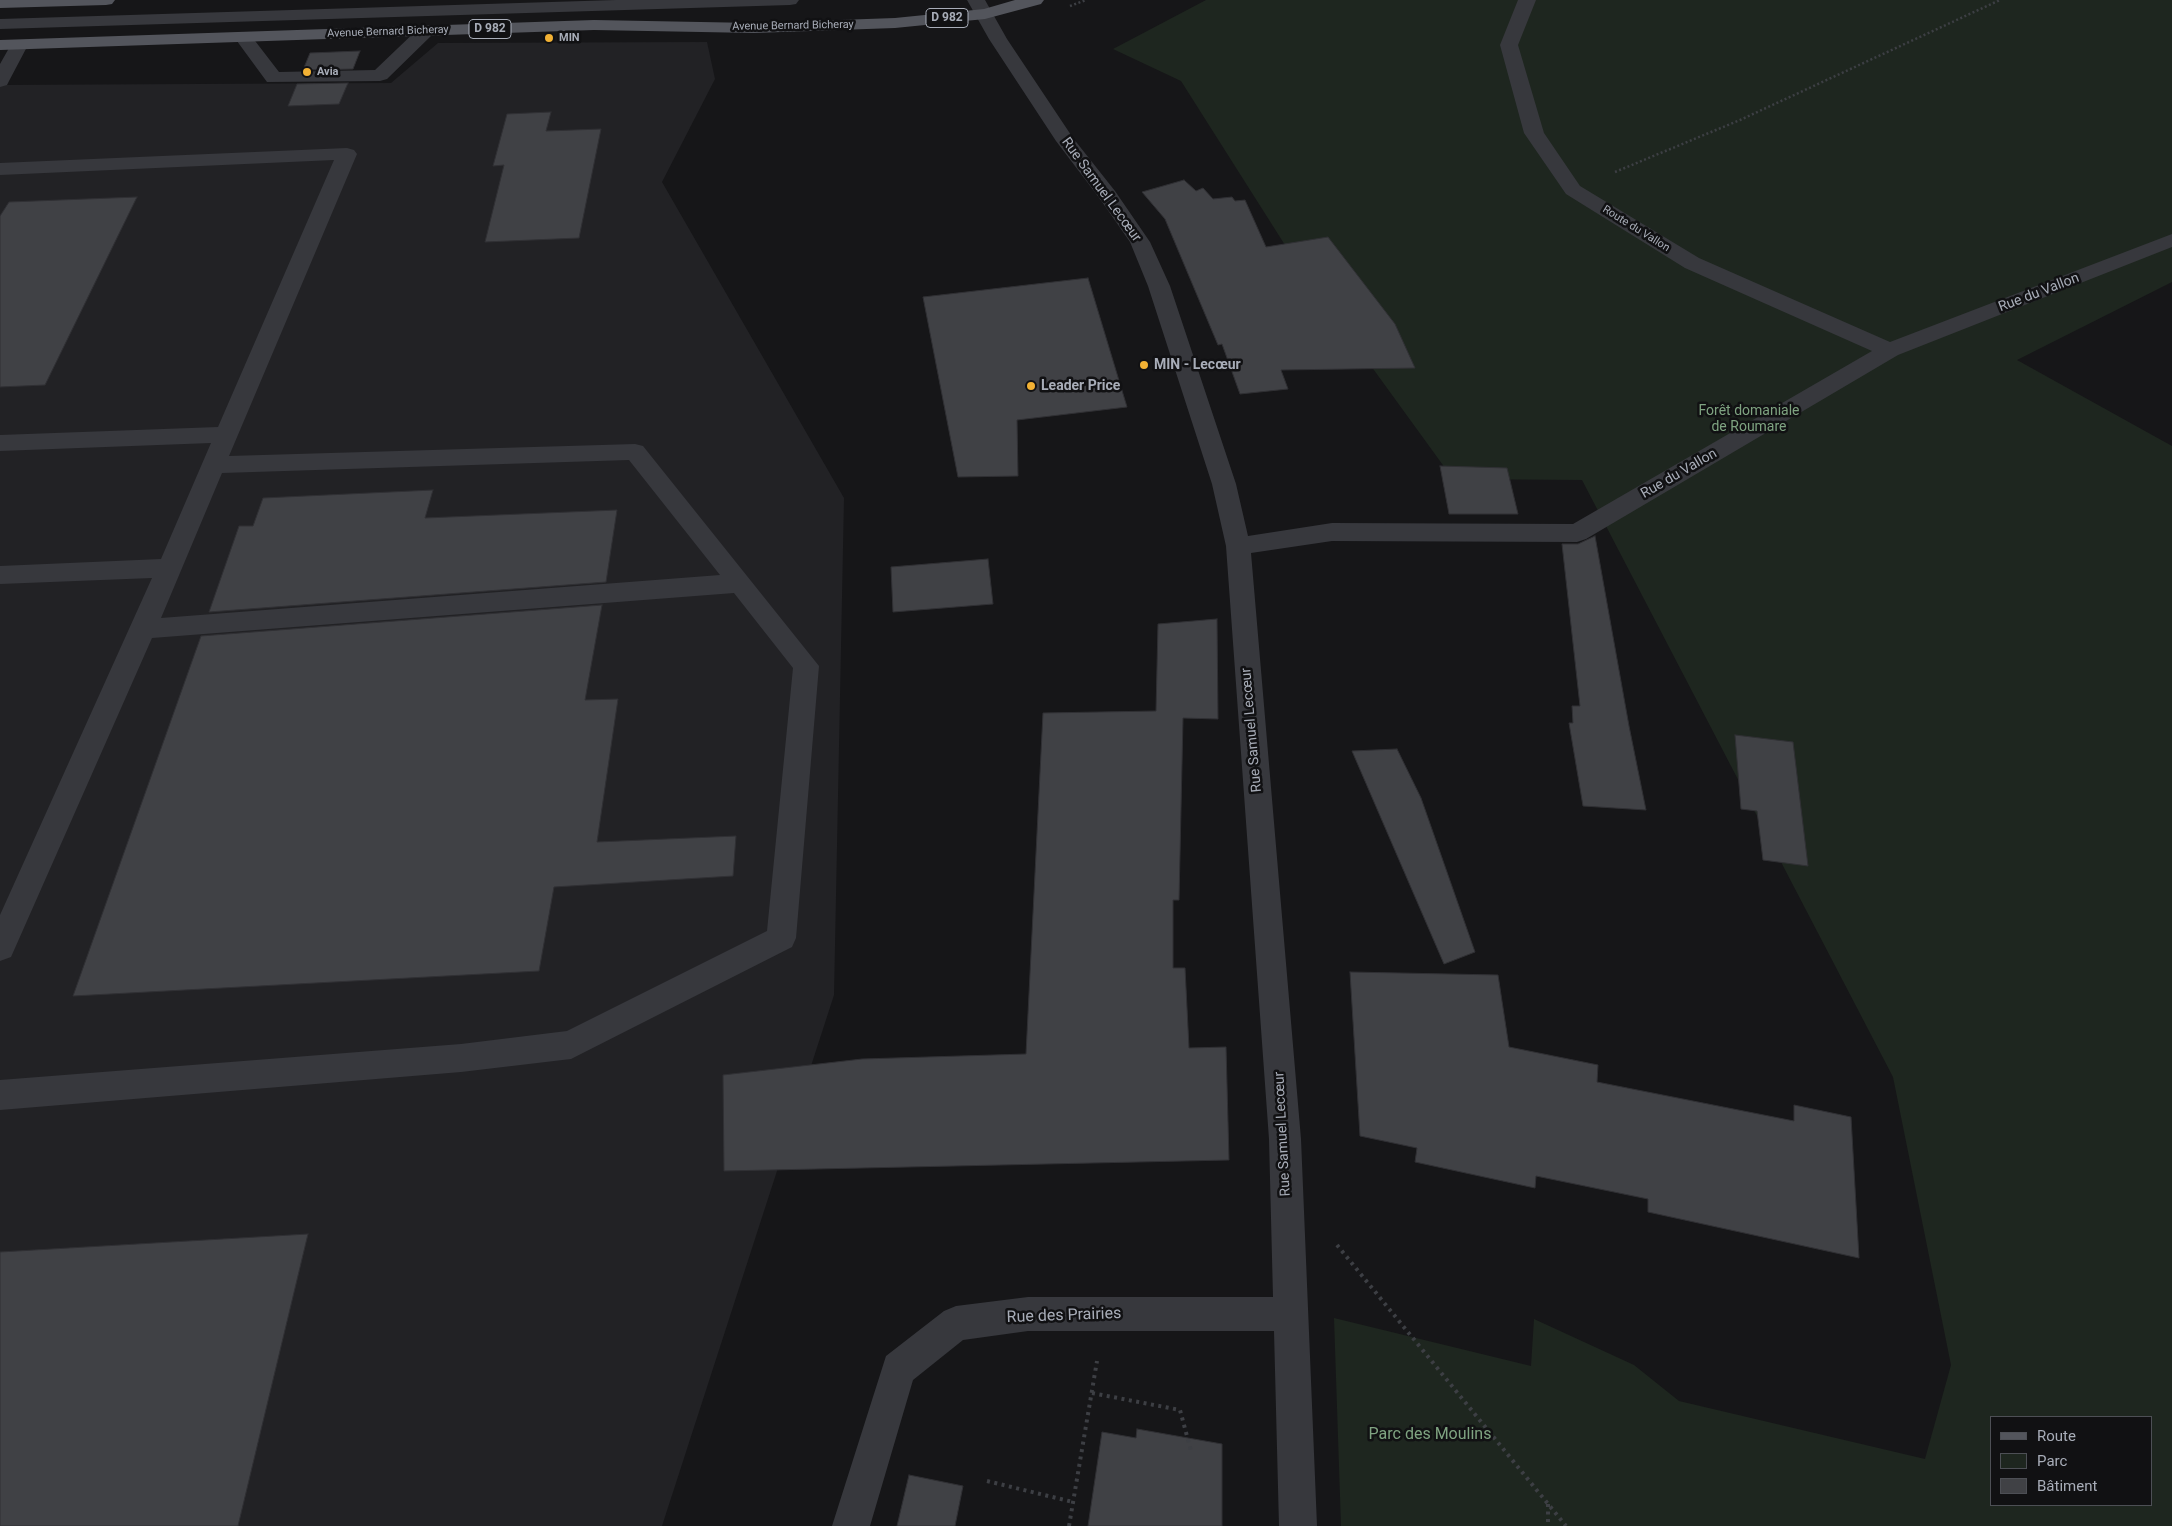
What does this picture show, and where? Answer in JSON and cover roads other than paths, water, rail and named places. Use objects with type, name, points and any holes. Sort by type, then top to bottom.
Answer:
[{"type":"main road","points":[[0,3],[106,0]]},
{"type":"main road","name":"D 982","points":[[981,7],[1035,0]]},
{"type":"main road","points":[[19,45],[45,1]]},
{"type":"main road","name":"Avenue Bernard Bicheray","points":[[0,45],[603,25],[754,28],[902,23],[981,7]]},
{"type":"street","points":[[0,24],[790,0]]},
{"type":"street","name":"Route du Vallon","points":[[1527,0],[1510,45],[1534,133],[1573,190],[1692,264],[1890,350]]},
{"type":"street","name":"Rue Samuel Lecœur","points":[[981,7],[998,39],[1066,142],[1108,195],[1140,242],[1159,286],[1224,484],[1238,546],[1284,1139],[1298,1526]]},
{"type":"street","points":[[243,37],[274,78],[380,75],[426,31]]},
{"type":"street","points":[[1,77],[19,45]]},
{"type":"street","points":[[0,169],[347,154],[143,629],[0,948]]},
{"type":"street","name":"Rue du Vallon","points":[[1238,546],[1332,532],[1577,533],[1890,350],[2172,240]]},
{"type":"street","points":[[0,443],[226,435]]},
{"type":"street","points":[[0,1095],[461,1058],[571,1044],[781,938],[806,666],[635,452],[213,466]]},
{"type":"street","points":[[0,575],[169,568]]},
{"type":"street","points":[[143,629],[740,584]]},
{"type":"street","name":"Rue des Prairies","points":[[851,1526],[899,1369],[956,1323],[1028,1314],[1290,1314]]},
{"type":"place","name":"MIN","points":[[549,38]]},
{"type":"place","name":"Avia","points":[[307,72]]},
{"type":"place","name":"MIN - Lecœur","points":[[1144,365]]},
{"type":"place","name":"Leader Price","points":[[1031,386]]},
{"type":"park label","name":"Forêt domaniale de Roumare","points":[[1749,420]]},
{"type":"park label","name":"Parc des Moulins","points":[[1430,1435]]}]
